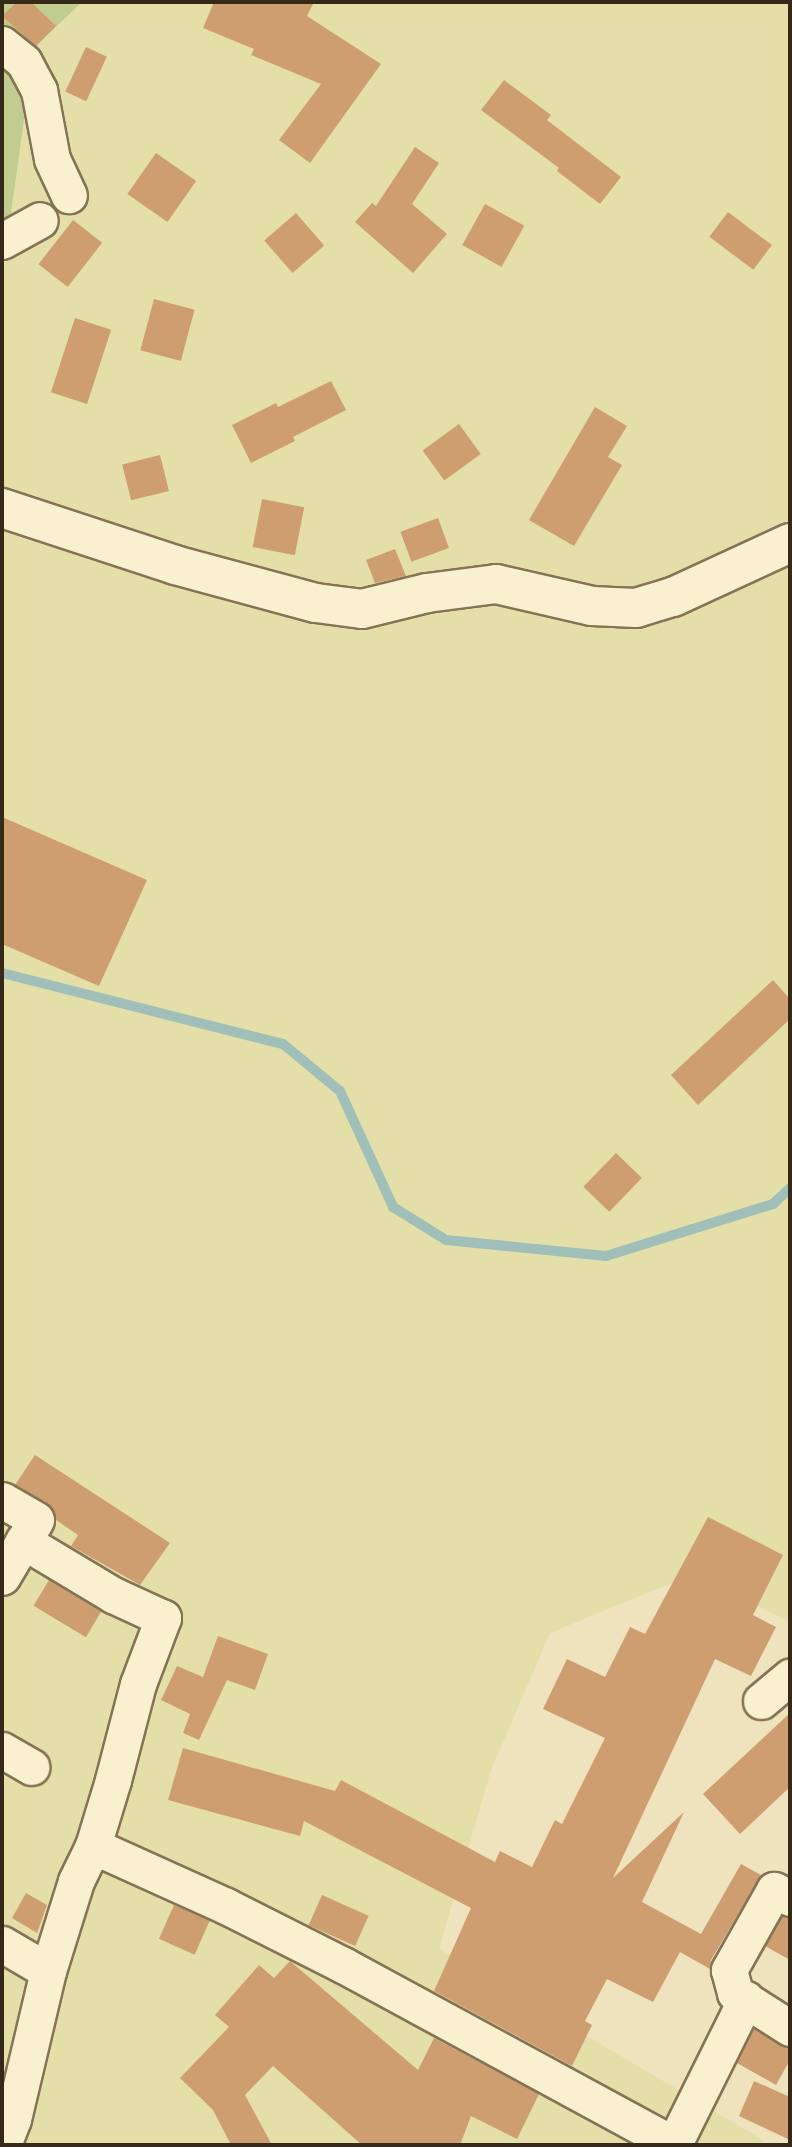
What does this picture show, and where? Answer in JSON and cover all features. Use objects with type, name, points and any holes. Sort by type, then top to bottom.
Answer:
[{"type":"street","points":[[2,44],[24,62],[39,90],[52,159],[69,195]]},
{"type":"street","points":[[2,241],[40,220]]},
{"type":"street","points":[[2,509],[175,565],[316,603],[362,609],[427,593],[496,584],[592,606],[636,608],[673,597],[790,543]]},
{"type":"street","points":[[2,1500],[36,1520],[2,1577]]},
{"type":"street","points":[[3,2145],[13,2119],[48,1971],[76,1881],[93,1846],[138,1684],[163,1618],[113,1595],[23,1541]]},
{"type":"street","points":[[761,1701],[790,1677]]},
{"type":"street","points":[[2,1750],[32,1767]]},
{"type":"street","points":[[93,1846],[226,1906],[355,1971],[674,2145],[746,1999]]},
{"type":"street","points":[[790,1898],[774,1890],[729,1970],[736,1993],[790,2028]]},
{"type":"street","points":[[2,1944],[48,1971]]},
{"type":"shaded area","points":[[82,2],[790,2],[790,1622],[691,1575],[550,1633],[491,1770],[439,1949],[760,2138],[765,2145],[2,2145],[2,278],[34,48]]},
{"type":"green space","points":[[2,2],[82,2],[34,48],[2,278]]},
{"type":"building","points":[[17,2],[31,2],[56,26],[36,46],[2,16]]},
{"type":"building","points":[[214,2],[314,2],[307,16],[381,64],[310,163],[279,140],[321,84],[251,55],[254,49],[203,28]]},
{"type":"building","points":[[86,47],[107,57],[86,101],[65,91]]},
{"type":"building","points":[[504,80],[551,115],[547,120],[621,177],[600,204],[557,171],[559,168],[481,110]]},
{"type":"building","points":[[415,147],[439,163],[412,204],[447,234],[413,273],[355,222],[372,203],[376,206]]},
{"type":"building","points":[[156,153],[196,181],[167,222],[127,194]]},
{"type":"building","points":[[485,204],[524,226],[502,267],[462,245]]},
{"type":"building","points":[[728,212],[772,245],[753,270],[709,237]]},
{"type":"building","points":[[296,213],[324,245],[293,273],[264,241]]},
{"type":"building","points":[[73,220],[102,243],[68,287],[39,264]]},
{"type":"building","points":[[154,299],[195,310],[181,361],[140,350]]},
{"type":"building","points":[[75,318],[111,330],[87,404],[51,392]]},
{"type":"building","points":[[331,381],[346,410],[293,437],[295,441],[251,463],[232,425],[276,403],[278,407]]},
{"type":"building","points":[[595,407],[627,426],[608,457],[622,465],[574,546],[529,520]]},
{"type":"building","points":[[459,424],[481,454],[444,480],[423,450]]},
{"type":"building","points":[[160,455],[169,491],[131,500],[122,464]]},
{"type":"building","points":[[262,499],[304,507],[295,555],[253,547]]},
{"type":"building","points":[[438,518],[449,548],[411,562],[400,532]]},
{"type":"building","points":[[395,549],[406,576],[375,583],[366,560]]},
{"type":"building","points":[[2,817],[147,880],[99,986],[2,944]]},
{"type":"building","points":[[773,980],[790,999],[790,1019],[698,1105],[671,1075]]},
{"type":"building","points":[[616,1153],[642,1178],[609,1212],[583,1187]]},
{"type":"building","points":[[35,1455],[170,1543],[140,1585],[71,1546],[78,1535],[56,1520],[54,1511],[47,1503],[15,1485]]},
{"type":"building","points":[[708,1517],[783,1555],[753,1615],[776,1627],[751,1676],[715,1659],[613,1878],[684,1812],[642,1902],[701,1934],[741,1864],[761,1875],[711,1960],[710,1969],[680,1952],[653,2002],[607,1979],[585,2021],[592,2025],[572,2066],[434,1991],[471,1908],[304,1821],[300,1836],[168,1800],[183,1748],[335,1791],[341,1780],[495,1862],[500,1851],[532,1867],[555,1820],[562,1824],[605,1738],[543,1709],[567,1659],[605,1677],[630,1627],[645,1634]]},
{"type":"building","points":[[49,1580],[101,1611],[86,1637],[34,1606]]},
{"type":"building","points":[[218,1636],[268,1654],[255,1690],[227,1680],[199,1740],[183,1733],[190,1714],[161,1700],[177,1666],[203,1677]]},
{"type":"building","points":[[790,1713],[790,1787],[740,1834],[703,1794]]},
{"type":"building","points":[[26,1893],[47,1905],[37,1933],[12,1918]]},
{"type":"building","points":[[322,1895],[369,1916],[355,1946],[309,1925]]},
{"type":"building","points":[[174,1905],[210,1921],[195,1955],[159,1939]]},
{"type":"building","points":[[782,1916],[790,1918],[790,1960],[765,1946]]},
{"type":"building","points":[[290,1961],[418,2070],[434,2038],[539,2094],[517,2139],[471,2116],[460,2145],[362,2145],[273,2066],[245,2095],[272,2145],[231,2145],[213,2110],[180,2078],[229,2027],[215,2015],[259,1965],[274,1978]]},
{"type":"building","points":[[754,2029],[779,2045],[790,2048],[790,2060],[776,2085],[737,2063]]},
{"type":"building","points":[[754,2081],[790,2097],[790,2140],[739,2116]]},
{"type":"waterway","points":[[2,973],[283,1044],[340,1091],[393,1207],[446,1240],[606,1256],[773,1204],[790,1188]]}]
